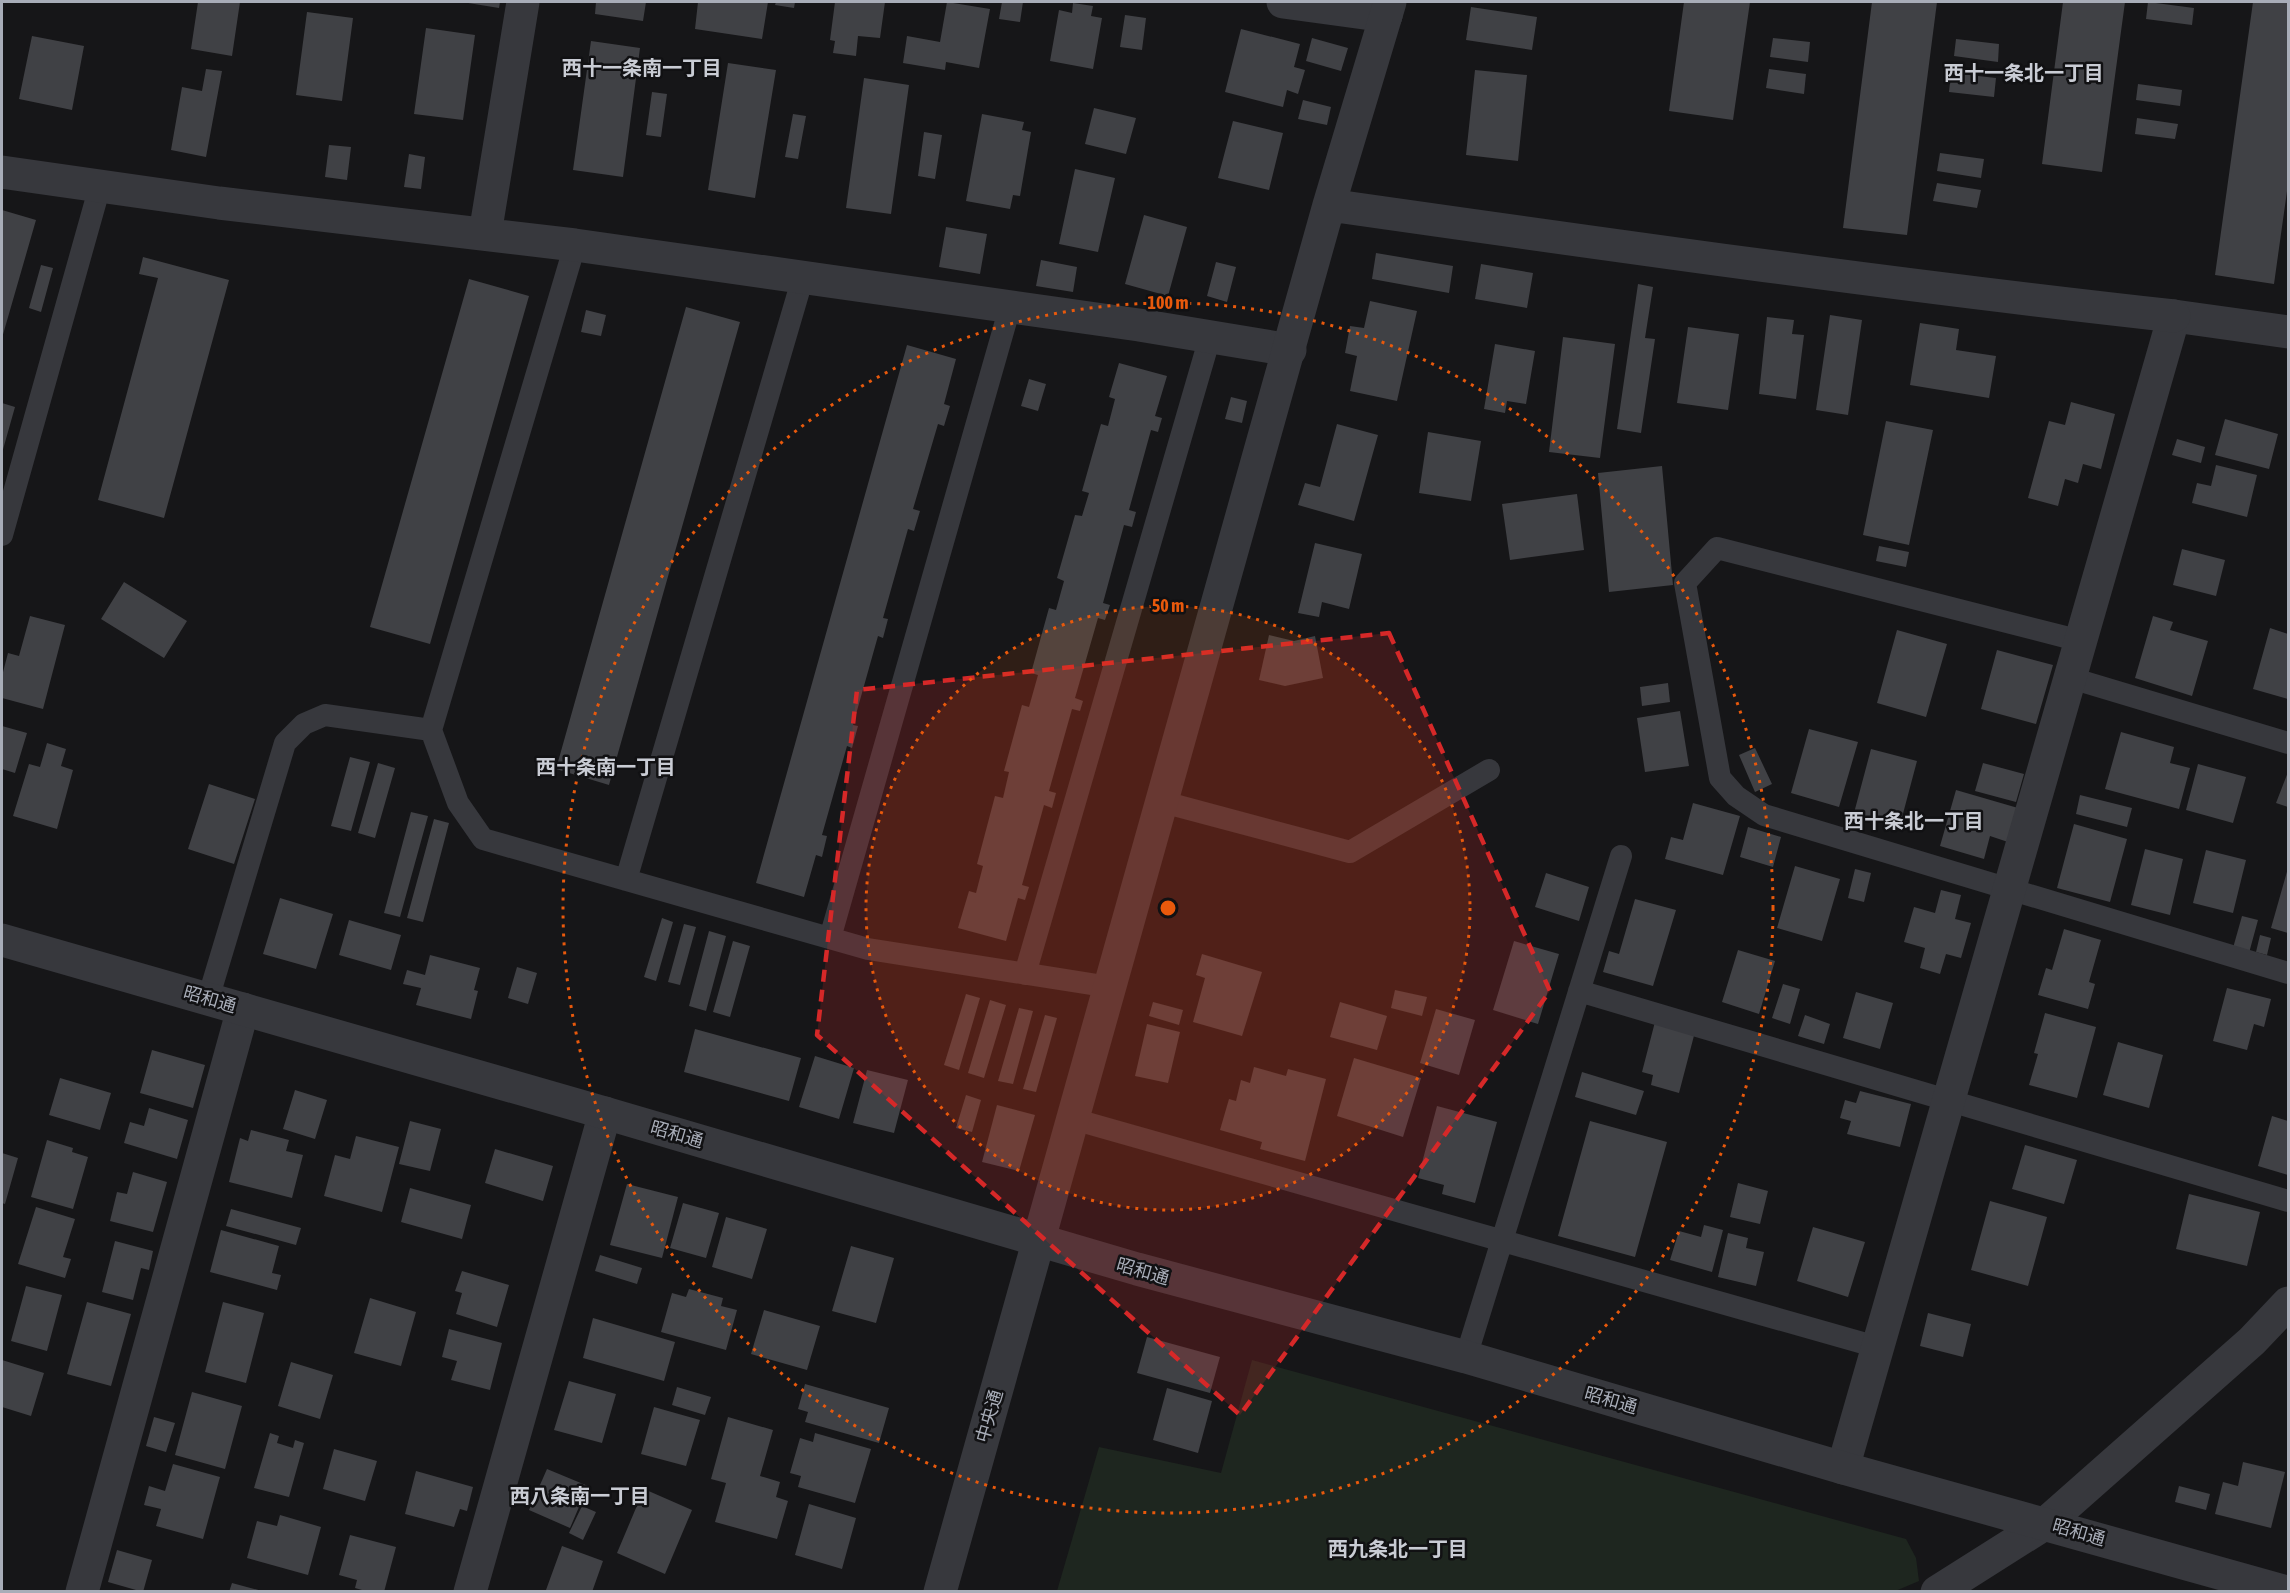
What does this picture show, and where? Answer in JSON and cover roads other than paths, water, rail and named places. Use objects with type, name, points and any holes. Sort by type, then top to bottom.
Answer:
[{"type":"street","points":[[485,234],[523,2]]},
{"type":"street","points":[[1283,2],[1388,9]]},
{"type":"street","name":"中央通","points":[[940,1592],[1329,205],[1388,9]]},
{"type":"street","points":[[2,172],[219,203],[575,245],[1010,307],[1290,350]]},
{"type":"street","points":[[1329,205],[1718,261],[2289,332]]},
{"type":"street","points":[[1843,1468],[2174,316]]},
{"type":"street","name":"昭和通","points":[[2,940],[1137,1269],[1466,1358],[1843,1468],[2287,1592]]},
{"type":"street","points":[[82,1592],[243,1009]]},
{"type":"street","points":[[470,1592],[605,1113]]},
{"type":"street","points":[[1937,1592],[2046,1523],[2252,1341],[2289,1303]]},
{"type":"lane","points":[[2,535],[100,186]]},
{"type":"lane","points":[[575,245],[431,730],[458,803],[483,839],[868,949],[1110,987]]},
{"type":"lane","points":[[626,880],[803,278]]},
{"type":"lane","points":[[830,938],[1010,307]]},
{"type":"lane","points":[[1025,974],[1210,337]]},
{"type":"lane","points":[[2081,641],[1717,548],[1685,583],[1720,778],[1736,796],[1764,815],[2289,974]]},
{"type":"lane","points":[[2071,678],[2289,743]]},
{"type":"lane","points":[[208,999],[285,742],[304,724],[325,715],[431,730]]},
{"type":"lane","points":[[1163,802],[1350,852],[1489,770]]},
{"type":"lane","points":[[1466,1358],[1620,856]]},
{"type":"lane","points":[[1579,991],[2289,1201]]},
{"type":"lane","points":[[1073,1119],[1877,1347]]},
{"type":"district","name":"西十一条南一丁目","points":[[642,67]]},
{"type":"district","name":"西十一条北一丁目","points":[[2024,72]]},
{"type":"district","name":"西十条南一丁目","points":[[606,766]]},
{"type":"district","name":"西十条北一丁目","points":[[1914,820]]},
{"type":"district","name":"西八条南一丁目","points":[[580,1495]]},
{"type":"district","name":"西九条北一丁目","points":[[1398,1548]]}]
